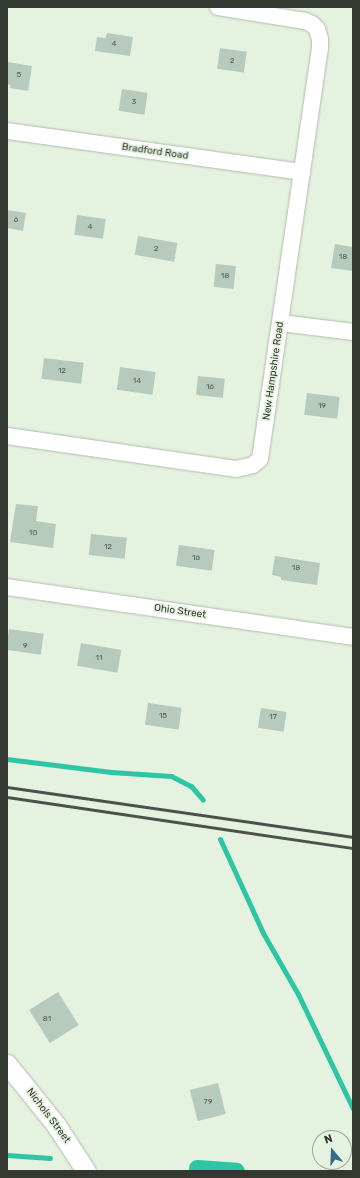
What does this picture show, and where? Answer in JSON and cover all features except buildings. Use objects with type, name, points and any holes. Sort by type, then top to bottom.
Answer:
[{"type":"street","name":"New Hampshire Road","points":[[7,436],[236,468],[253,465],[260,459],[320,48],[317,28],[305,21],[218,7]]},
{"type":"street","name":"Bradford Road","points":[[7,131],[302,172]]},
{"type":"street","points":[[280,323],[353,332]]},
{"type":"street","name":"Ohio Street","points":[[7,587],[353,637]]},
{"type":"street","name":"Nichols Street","points":[[7,1064],[51,1119],[86,1171]]},
{"type":"waterway","points":[[7,759],[111,772],[171,776],[191,786],[203,800]]},
{"type":"waterway","points":[[220,839],[263,933],[298,994],[353,1109]]},
{"type":"waterway","points":[[7,1155],[50,1158]]},
{"type":"waterway","points":[[197,1168],[236,1171]]},
{"type":"railway","points":[[7,787],[353,837]]},
{"type":"railway","points":[[7,797],[353,848]]}]
